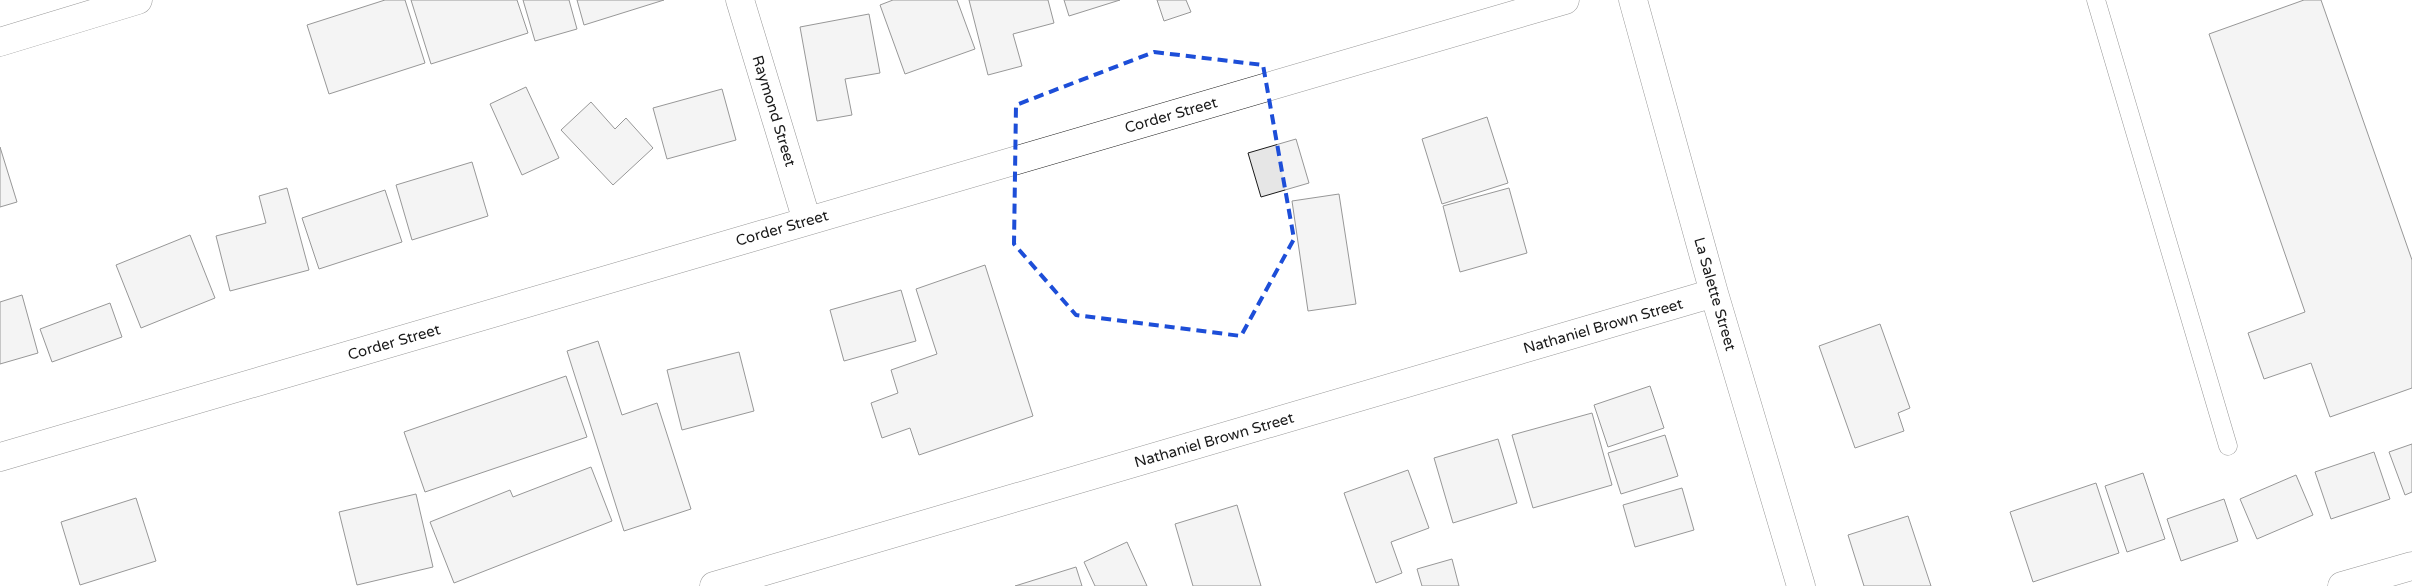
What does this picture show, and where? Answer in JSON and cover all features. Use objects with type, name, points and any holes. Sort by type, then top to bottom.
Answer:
[{"type":"street","points":[[0,42],[138,0]]},
{"type":"street","name":"Raymond Street","points":[[740,0],[807,221]]},
{"type":"street","name":"Corder Street","points":[[0,457],[1565,0]]},
{"type":"street","name":"La Salette Street","points":[[1633,0],[1714,293],[1801,586]]},
{"type":"street","name":"Nathaniel Brown Street","points":[[714,586],[1714,293]]},
{"type":"street","points":[[2342,586],[2412,566]]},
{"type":"lane","points":[[2096,0],[2228,446]]},
{"type":"highlighted area","points":[[1154,52],[1263,65],[1294,239],[1241,336],[1076,315],[1014,244],[1016,105]]},
{"type":"building","points":[[385,0],[405,0],[425,63],[329,94],[307,25]]},
{"type":"building","points":[[411,0],[517,0],[528,33],[431,64]]},
{"type":"building","points":[[523,0],[569,0],[577,29],[535,41]]},
{"type":"building","points":[[577,0],[664,0],[584,25]]},
{"type":"building","points":[[893,0],[957,0],[975,49],[905,74],[880,5]]},
{"type":"building","points":[[969,0],[1048,0],[1054,23],[1013,34],[1022,66],[988,75]]},
{"type":"building","points":[[1064,0],[1120,0],[1069,16]]},
{"type":"building","points":[[1157,0],[1186,0],[1191,12],[1164,21]]},
{"type":"building","points":[[2304,0],[2321,0],[2412,260],[2412,388],[2330,417],[2311,363],[2264,379],[2248,333],[2305,312],[2209,34]]},
{"type":"building","points":[[869,14],[880,73],[845,79],[852,115],[817,121],[800,27]]},
{"type":"building","points":[[526,87],[559,158],[522,175],[490,104]]},
{"type":"building","points":[[722,89],[736,140],[667,159],[653,108]]},
{"type":"building","points":[[591,102],[615,129],[626,118],[653,148],[613,185],[561,130]]},
{"type":"building","points":[[1487,117],[1508,183],[1442,204],[1422,139]]},
{"type":"building","points":[[1296,139],[1309,183],[1261,197],[1248,153]]},
{"type":"building","points":[[0,147],[17,202],[0,207]]},
{"type":"building","points":[[472,162],[488,216],[412,240],[396,185]]},
{"type":"building","points":[[287,188],[309,270],[230,291],[216,236],[266,223],[259,196]]},
{"type":"building","points":[[1509,188],[1527,253],[1460,272],[1443,206]]},
{"type":"building","points":[[385,190],[402,242],[319,269],[302,218]]},
{"type":"building","points":[[1339,194],[1356,304],[1308,311],[1292,201]]},
{"type":"building","points":[[190,235],[215,298],[141,328],[116,265]]},
{"type":"building","points":[[985,265],[1033,416],[919,455],[910,428],[882,438],[871,403],[898,393],[891,370],[937,354],[916,289]]},
{"type":"building","points":[[901,290],[916,341],[844,361],[830,310]]},
{"type":"building","points":[[22,295],[38,353],[0,364],[0,302]]},
{"type":"building","points":[[110,303],[122,337],[52,362],[40,329]]},
{"type":"building","points":[[1880,324],[1910,408],[1898,413],[1904,431],[1855,448],[1819,346]]},
{"type":"building","points":[[598,341],[622,415],[657,403],[691,509],[624,531],[567,351]]},
{"type":"building","points":[[739,352],[754,411],[682,430],[667,370]]},
{"type":"building","points":[[566,376],[587,437],[425,492],[404,432]]},
{"type":"building","points":[[1650,386],[1664,428],[1608,447],[1594,405]]},
{"type":"building","points":[[1592,413],[1612,485],[1533,508],[1512,435]]},
{"type":"building","points":[[1665,435],[1678,476],[1621,494],[1608,453]]},
{"type":"building","points":[[1498,439],[1517,503],[1453,523],[1434,458]]},
{"type":"building","points":[[2412,444],[2412,492],[2405,495],[2389,452]]},
{"type":"building","points":[[2374,452],[2390,499],[2331,519],[2315,472]]},
{"type":"building","points":[[591,467],[612,521],[454,583],[430,522],[510,490],[513,497]]},
{"type":"building","points":[[1408,470],[1429,528],[1391,542],[1402,573],[1376,583],[1344,493]]},
{"type":"building","points":[[2143,473],[2165,539],[2127,552],[2105,486]]},
{"type":"building","points":[[2296,475],[2313,515],[2257,539],[2240,499]]},
{"type":"building","points":[[2096,483],[2119,553],[2033,582],[2010,512]]},
{"type":"building","points":[[1682,488],[1694,530],[1635,547],[1623,505]]},
{"type":"building","points":[[416,494],[433,567],[357,585],[339,512]]},
{"type":"building","points":[[136,498],[156,561],[80,585],[61,522]]},
{"type":"building","points":[[2224,499],[2238,541],[2181,561],[2167,519]]},
{"type":"building","points":[[1237,505],[1261,586],[1193,586],[1175,524]]},
{"type":"building","points":[[1908,516],[1931,586],[1864,586],[1848,535]]},
{"type":"building","points":[[1127,542],[1147,586],[1095,586],[1084,562]]},
{"type":"building","points":[[1452,559],[1459,586],[1422,586],[1417,569]]},
{"type":"building","points":[[1076,567],[1082,586],[1015,586]]}]
